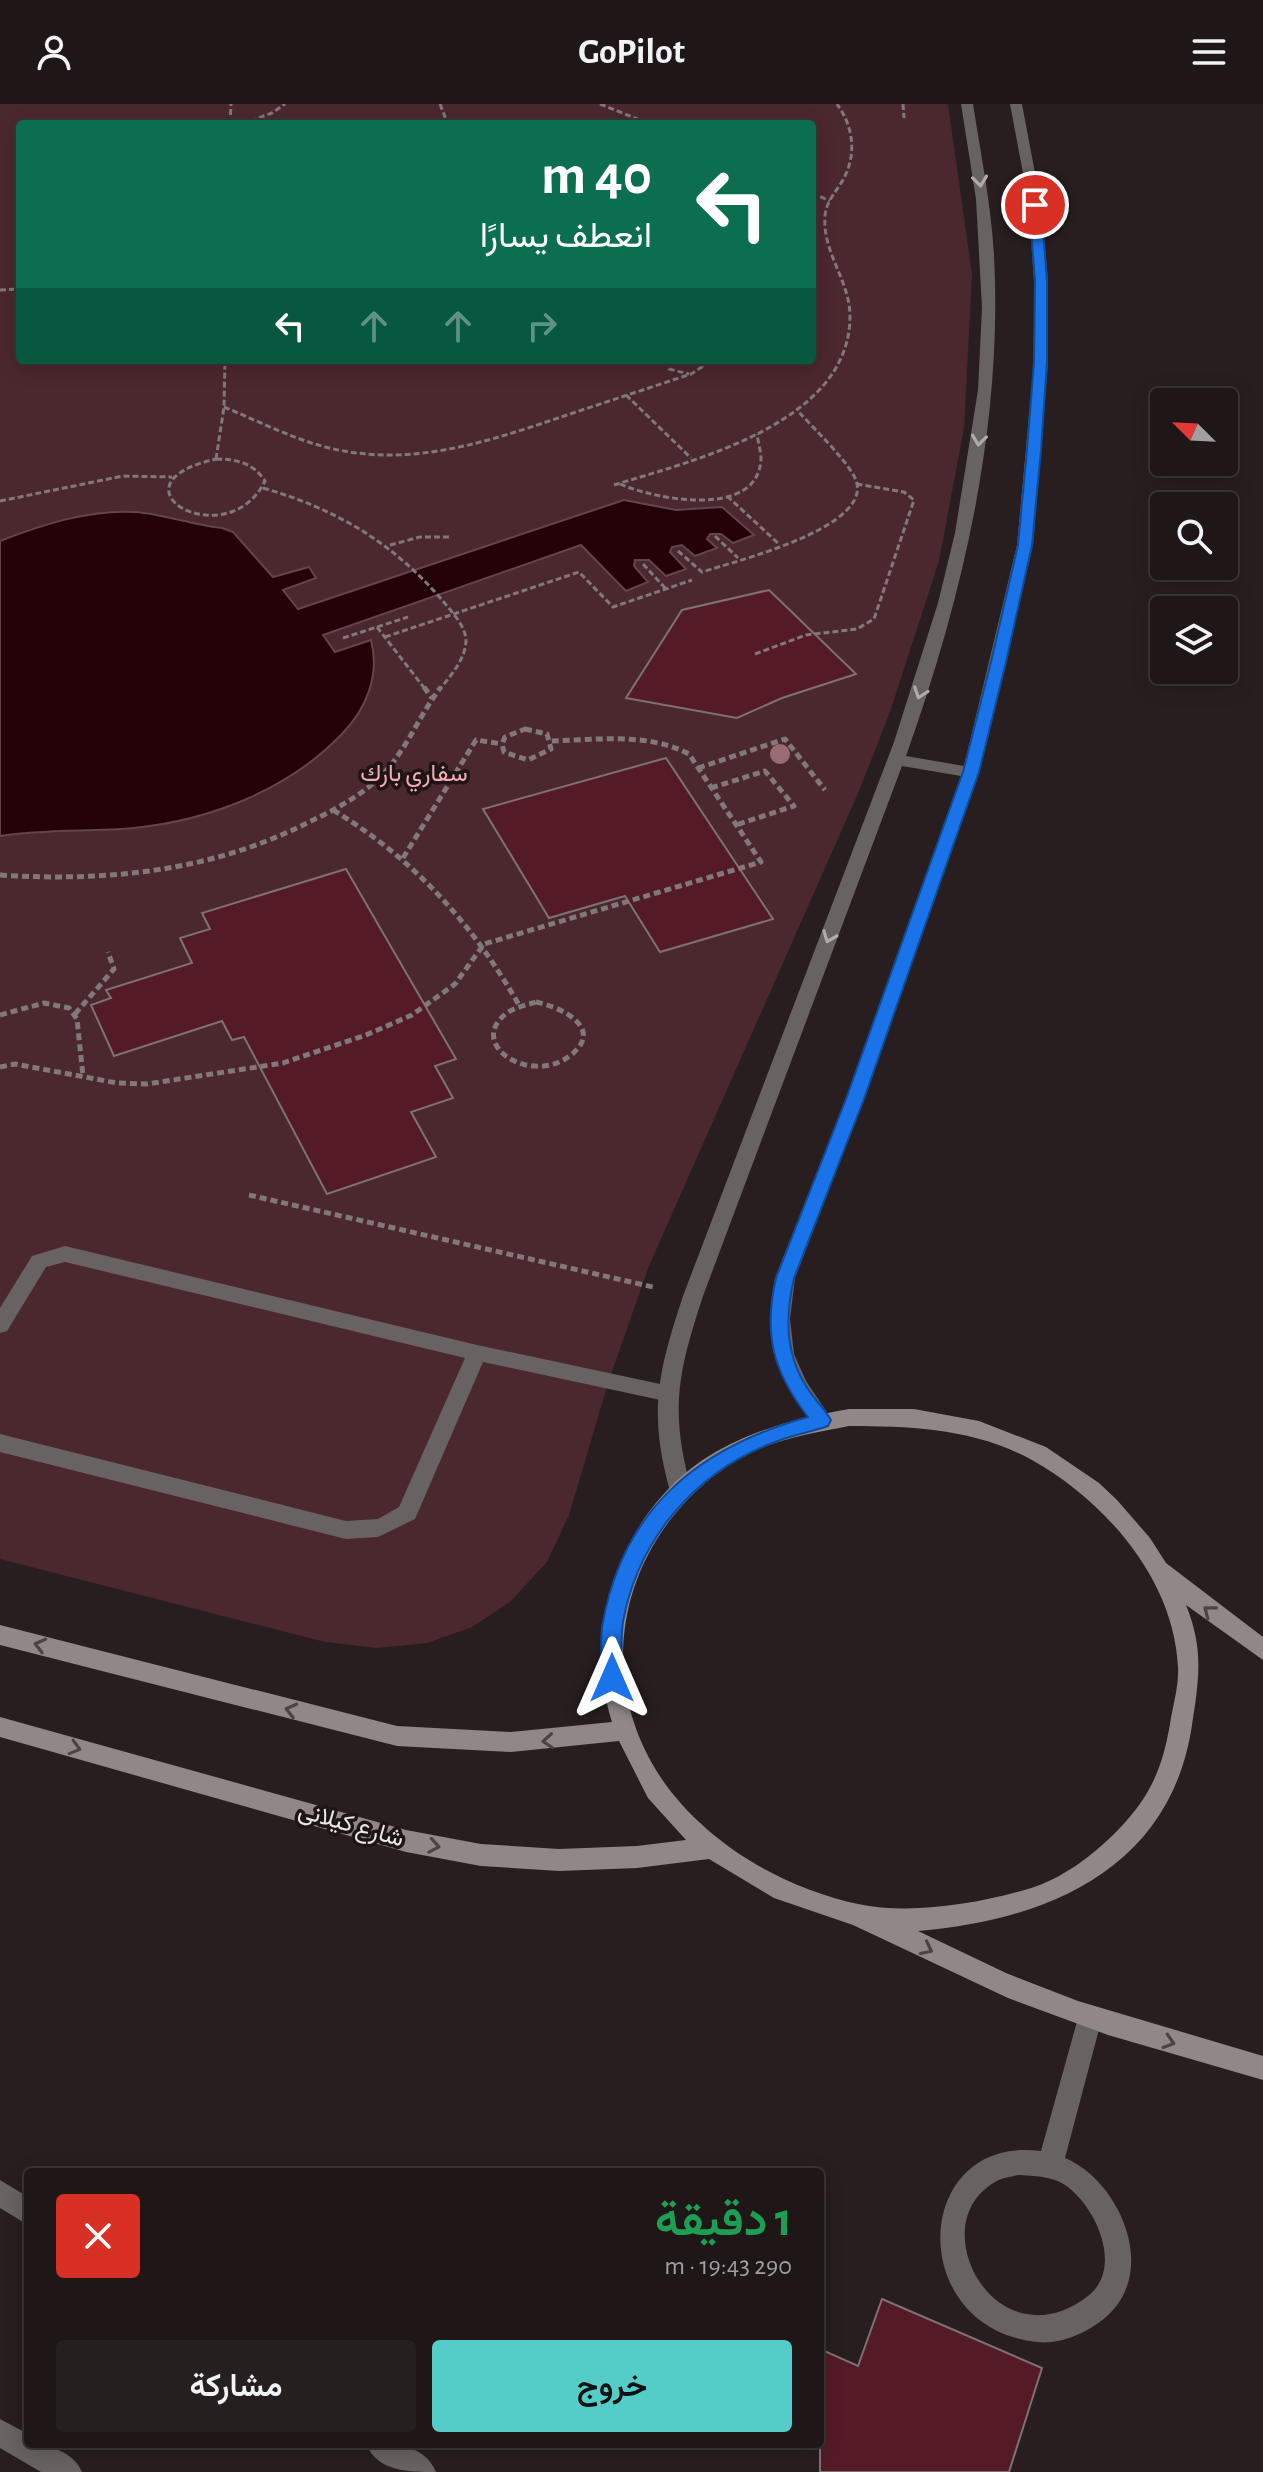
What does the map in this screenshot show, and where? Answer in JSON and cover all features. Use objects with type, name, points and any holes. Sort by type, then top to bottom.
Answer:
[{"type":"street","points":[[681,1491],[670,1459],[665,1393],[671,1361],[897,760],[932,656],[958,561],[975,472],[985,389],[987,239],[967,104]]},
{"type":"street","points":[[822,1420],[800,1393],[786,1364],[778,1335],[778,1306],[785,1278],[855,1099],[971,772],[1025,545],[1041,362],[1041,281],[1035,205],[1016,104]]},
{"type":"street","points":[[897,760],[971,772]]},
{"type":"street","points":[[0,1325],[39,1261],[65,1254],[477,1353],[665,1393]]},
{"type":"street","points":[[0,1443],[367,1533],[387,1527],[407,1513],[477,1353]]},
{"type":"street","points":[[1263,1650],[1206,1609],[1158,1567],[1117,1514],[1087,1485],[1040,1454],[988,1432],[932,1419],[876,1415],[822,1420],[769,1435],[722,1459],[681,1491],[648,1530],[624,1576],[612,1625],[612,1678],[625,1730],[645,1773],[674,1813],[712,1848],[756,1878],[804,1900],[857,1915],[1016,1989],[1090,2018],[1263,2068]]},
{"type":"street","points":[[857,1915],[913,1921],[1025,1903],[1075,1880],[1125,1838],[1150,1808],[1175,1765],[1190,1667],[1179,1616],[1158,1567]]},
{"type":"street","points":[[0,1635],[397,1736],[453,1743],[511,1744],[568,1740],[625,1730]]},
{"type":"street","name":"شارع كيلانى","points":[[0,1727],[406,1841],[481,1855],[559,1860],[637,1857],[712,1848]]},
{"type":"street","points":[[1050,2164],[1090,2018]]},
{"type":"street","points":[[1018,2162],[1050,2164],[1079,2179],[1103,2204],[1115,2235],[1117,2268],[1106,2299],[1082,2320],[1053,2331],[1019,2329],[989,2312],[965,2287],[952,2255],[953,2221],[965,2192],[987,2171],[1018,2162]]},
{"type":"street","points":[[0,2193],[24,2209]]},
{"type":"street","points":[[0,2433],[24,2447]]},
{"type":"street","points":[[26,2448],[68,2472]]},
{"type":"street","points":[[386,2448],[422,2472]]},
{"type":"path","points":[[253,120],[285,104]]},
{"type":"path","points":[[600,104],[640,120]]},
{"type":"path","points":[[757,434],[763,451],[761,471],[753,481],[727,496],[705,501],[669,501],[636,493],[616,484],[757,434],[798,411],[831,376],[849,340],[849,304],[824,231],[830,201],[850,165],[853,150],[848,122],[837,104]]},
{"type":"path","points":[[903,104],[904,118]]},
{"type":"path","points":[[816,195],[830,201]]},
{"type":"path","points":[[216,459],[224,407],[225,364]]},
{"type":"path","points":[[668,364],[669,369],[691,374]]},
{"type":"path","points":[[224,407],[324,446],[360,453],[406,456],[480,445],[691,374],[702,364]]},
{"type":"path","points":[[626,395],[691,458]]},
{"type":"path","points":[[678,551],[702,572],[834,524],[852,504],[857,484],[849,469],[798,411]]},
{"type":"path","points":[[231,459],[254,467],[265,481],[254,502],[247,506],[233,511],[200,514],[185,510],[168,495],[168,486],[173,477],[199,462],[231,459]]},
{"type":"path","points":[[0,501],[123,476],[173,477]]},
{"type":"path","points":[[755,654],[806,635],[857,629],[874,619],[914,500],[904,492],[857,484]]},
{"type":"path","points":[[0,875],[81,879],[163,872],[280,838],[333,810],[380,777],[405,744],[432,698],[464,655],[467,643],[465,631],[389,545],[332,510],[263,488]]},
{"type":"path","points":[[727,496],[779,544]]},
{"type":"path","points":[[715,536],[738,558]]},
{"type":"path","points":[[389,545],[420,537],[452,537]]},
{"type":"path","points":[[643,564],[666,589]]},
{"type":"path","points":[[385,637],[579,572],[613,607],[692,580]]},
{"type":"path","points":[[343,638],[408,617]]},
{"type":"path","points":[[377,627],[432,698]]},
{"type":"path","points":[[525,729],[547,734],[551,749],[544,756],[522,761],[504,752],[502,744],[505,737],[525,729]]},
{"type":"path","points":[[698,768],[785,739],[825,790]]},
{"type":"path","points":[[403,858],[476,740],[502,744]]},
{"type":"path","points":[[0,1067],[15,1064],[117,1083],[175,1082],[258,1069],[307,1056],[366,1035],[435,1001],[468,969],[484,944],[761,862],[689,754],[668,744],[638,740],[551,741]]},
{"type":"path","points":[[711,788],[765,771],[794,806],[736,825]]},
{"type":"path","points":[[333,810],[365,829],[434,885],[484,944],[519,1005]]},
{"type":"path","points":[[83,1076],[75,1014],[114,969],[108,952]]},
{"type":"path","points":[[0,1015],[53,1003],[75,1014]]},
{"type":"path","points":[[554,1004],[568,1011],[579,1021],[583,1033],[580,1046],[569,1057],[555,1064],[538,1067],[520,1065],[505,1058],[495,1048],[492,1036],[495,1023],[519,1005],[554,1004]]},
{"type":"path","points":[[249,1195],[693,1296]]},
{"type":"green space","name":"سفاري بارك","points":[[0,104],[948,104],[972,274],[964,428],[939,561],[890,712],[859,791],[649,1266],[609,1380],[569,1515],[547,1562],[510,1602],[472,1627],[427,1643],[377,1648],[325,1642],[0,1559]]},
{"type":"shaded area","points":[[624,500],[676,510],[722,507],[754,535],[733,543],[721,534],[710,534],[707,539],[717,548],[695,556],[682,545],[672,547],[670,552],[686,569],[666,576],[649,560],[635,560],[634,566],[648,582],[626,591],[581,545],[323,635],[335,652],[371,640],[372,678],[365,702],[351,724],[321,754],[298,771],[247,799],[191,818],[134,828],[0,836],[0,541],[66,519],[118,512],[146,513],[222,528],[233,532],[273,577],[309,567],[316,578],[283,590],[298,609]]},
{"type":"building","points":[[769,590],[856,674],[782,698],[737,718],[626,698],[682,610]]},
{"type":"building","points":[[666,758],[773,919],[660,952],[625,896],[549,918],[483,809]]},
{"type":"building","points":[[346,869],[456,1059],[435,1066],[453,1098],[411,1112],[436,1157],[327,1194],[244,1037],[232,1040],[222,1021],[114,1056],[91,1005],[111,998],[106,990],[192,963],[180,938],[210,929],[202,913]]},
{"type":"building","points":[[882,2299],[1042,2368],[1009,2472],[820,2472],[820,2448],[824,2448],[824,2351],[858,2366]]},
{"type":"route","points":[[612,1678],[612,1625],[624,1576],[648,1530],[681,1491],[722,1459],[769,1435],[822,1420],[800,1393],[786,1364],[778,1335],[778,1306],[785,1278],[855,1099],[971,772],[998,662],[1025,545],[1034,450],[1041,362],[1041,281],[1035,205]]}]
